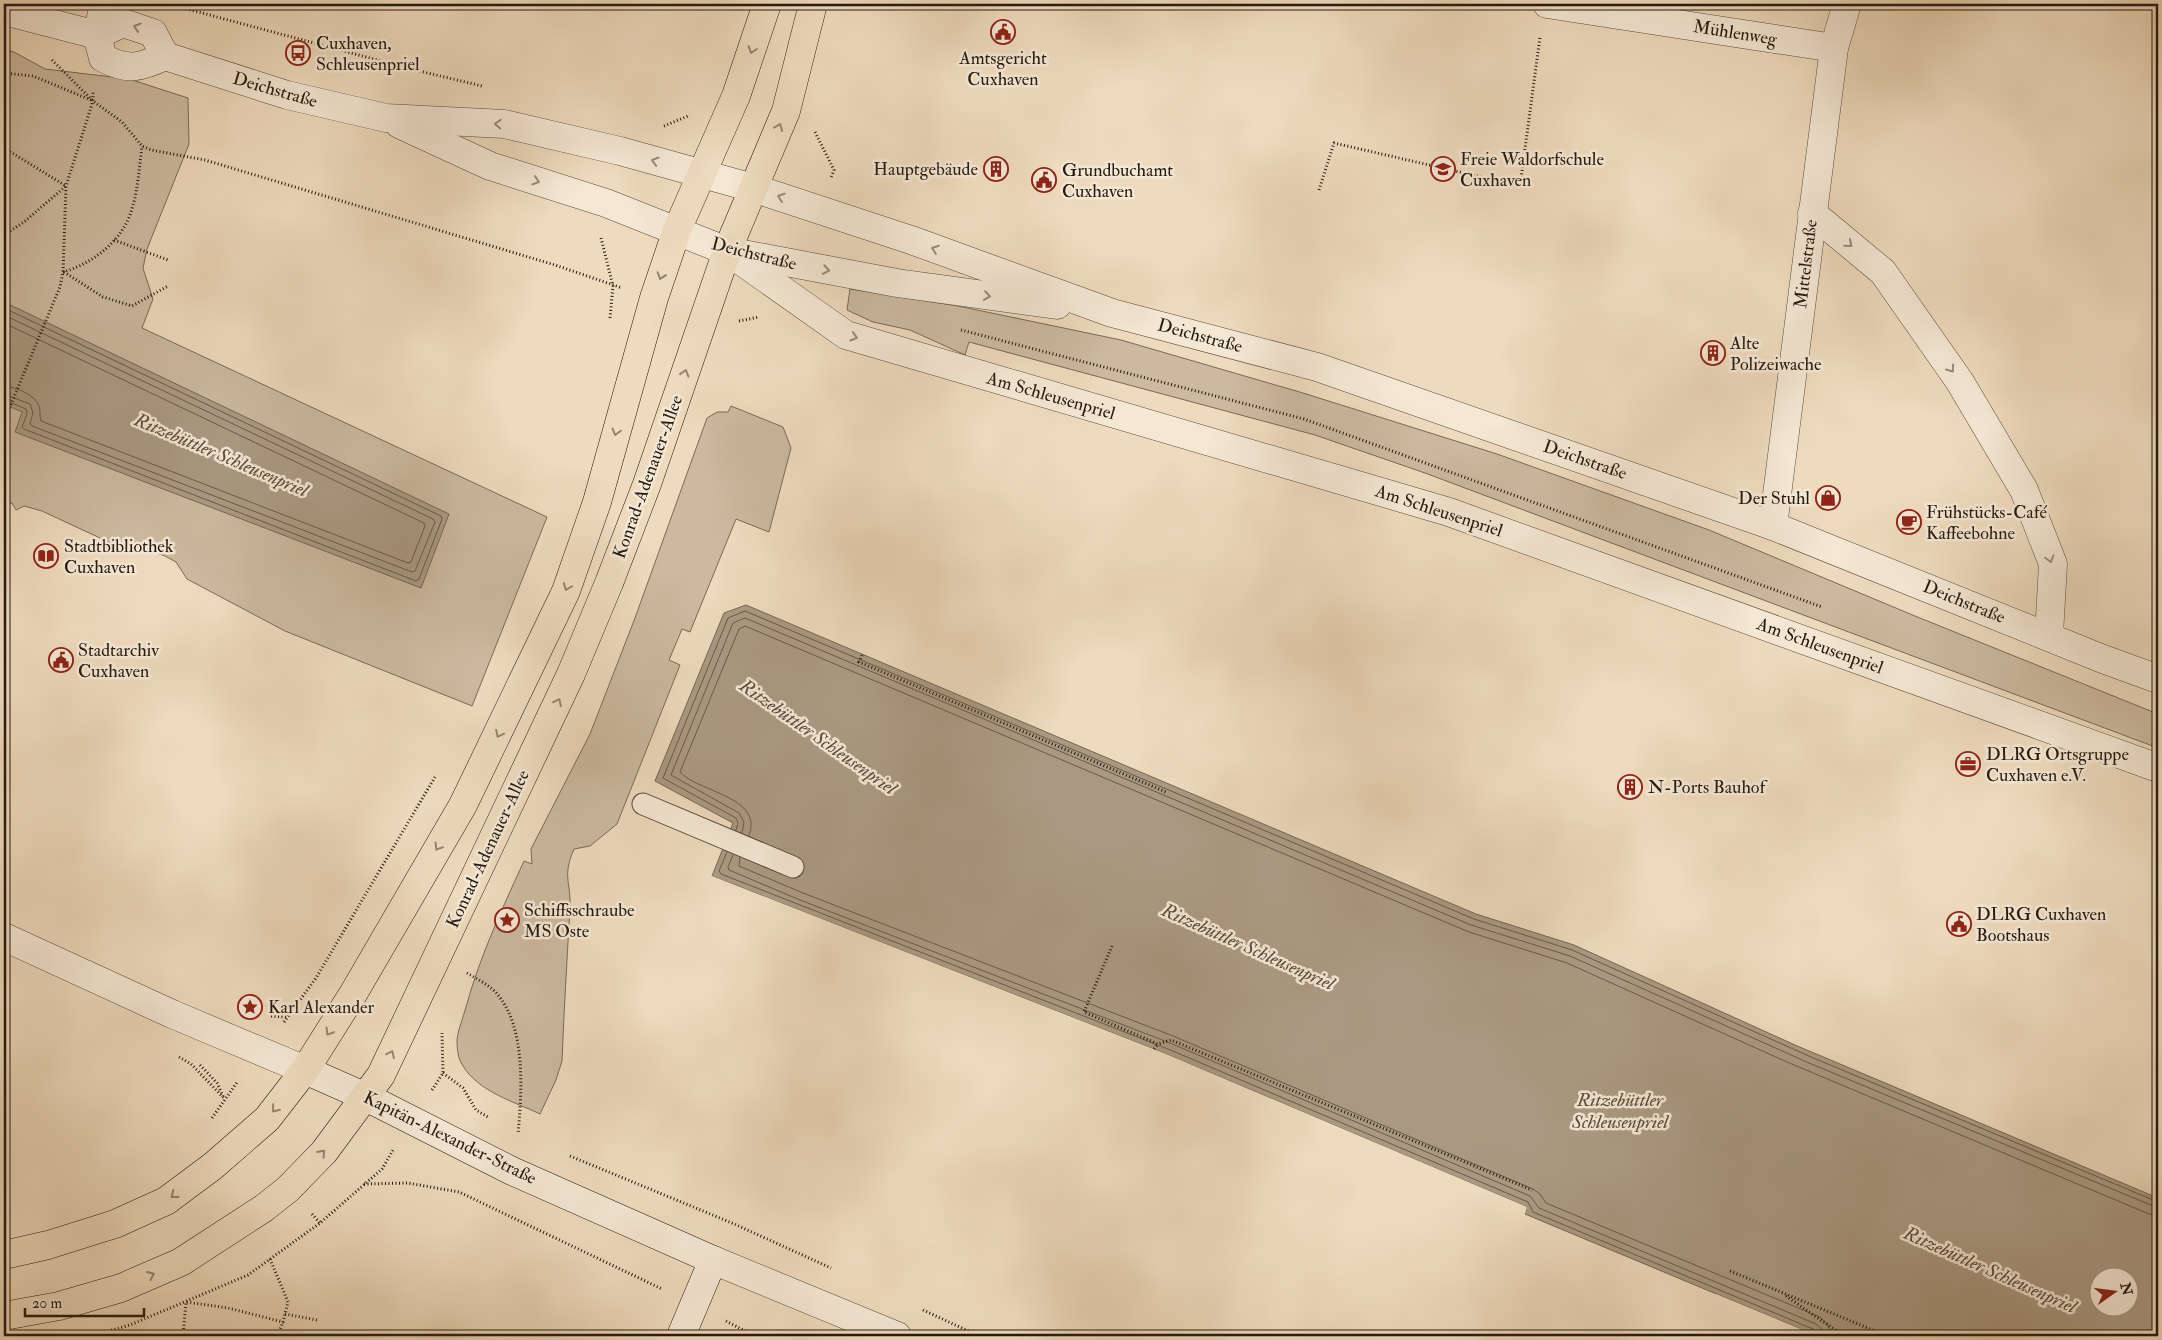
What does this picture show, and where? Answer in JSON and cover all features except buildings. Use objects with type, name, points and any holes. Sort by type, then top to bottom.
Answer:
[{"type":"main road","points":[[4,1255],[48,1245],[115,1224],[166,1201],[213,1166],[268,1119],[305,1070],[353,994],[463,805],[566,591],[598,502],[654,298],[676,230],[736,96],[767,4]]},
{"type":"main road","name":"Konrad-Adenauer-Allee","points":[[4,1316],[58,1306],[121,1288],[181,1262],[264,1208],[288,1189],[324,1152],[381,1075],[571,674],[647,484],[727,251],[786,111],[813,4]]},
{"type":"street","points":[[4,11],[97,35],[122,23],[153,33],[165,56],[141,67],[117,65],[102,58],[97,35],[104,4]]},
{"type":"street","name":"Mühlenweg","points":[[1547,4],[1834,48]]},
{"type":"street","name":"Mittelstraße","points":[[1773,526],[1834,48],[1847,4]]},
{"type":"street","name":"Deichstraße","points":[[165,56],[287,95],[386,118],[504,124],[620,151],[753,188],[912,240],[1112,313],[1317,367],[1773,526],[2158,679]]},
{"type":"street","name":"Deichstraße","points":[[386,118],[490,166],[606,203],[727,251],[897,283],[1112,313]]},
{"type":"street","points":[[1812,213],[1883,272],[1960,382],[2024,490],[2053,564],[2049,635]]},
{"type":"street","name":"Am Schleusenpriel","points":[[727,251],[846,335],[1449,512],[2158,768]]},
{"type":"street","name":"Kapitän-Alexander-Straße","points":[[4,937],[172,1014],[366,1096],[512,1171],[713,1260],[897,1336]]},
{"type":"street","points":[[681,1336],[713,1260]]},
{"type":"lane","points":[[643,804],[793,867]]},
{"type":"path","points":[[170,4],[411,70],[486,87]]},
{"type":"path","points":[[1319,190],[1334,144],[1520,186],[1541,32]]},
{"type":"path","points":[[52,60],[93,101],[122,122],[142,146],[151,150],[215,163],[555,265],[613,286]]},
{"type":"path","points":[[4,73],[33,76],[93,101]]},
{"type":"path","points":[[4,421],[60,288],[63,272],[66,186],[93,101]]},
{"type":"path","points":[[657,127],[690,115]]},
{"type":"path","points":[[63,272],[74,269],[104,251],[114,240],[130,214],[142,146]]},
{"type":"path","points":[[4,148],[66,186]]},
{"type":"path","points":[[4,235],[24,222],[66,186]]},
{"type":"path","points":[[600,232],[613,286],[610,322]]},
{"type":"path","points":[[114,240],[168,260]]},
{"type":"path","points":[[63,272],[104,297],[132,306],[168,286]]},
{"type":"path","points":[[862,655],[859,662],[1166,792]]},
{"type":"path","points":[[288,1017],[316,978],[438,773]]},
{"type":"path","points":[[1112,946],[1084,1012],[1158,1044]]},
{"type":"path","points":[[467,972],[498,995],[516,1030],[521,1102],[518,1134],[510,1129]]},
{"type":"path","points":[[1154,1049],[1158,1044],[1171,1040],[1532,1190]]},
{"type":"path","points":[[177,1056],[191,1064],[224,1098]]},
{"type":"path","points":[[196,1061],[217,1083],[224,1098]]},
{"type":"path","points":[[443,1073],[464,1088],[476,1110],[493,1120]]},
{"type":"path","points":[[206,1125],[218,1110],[224,1098]]},
{"type":"path","points":[[568,1155],[732,1223],[838,1271]]},
{"type":"path","points":[[320,1223],[382,1169]]},
{"type":"path","points":[[363,1184],[408,1183],[459,1192],[695,1304],[751,1334],[782,1331],[795,1336]]},
{"type":"path","points":[[270,1259],[288,1302],[279,1332]]},
{"type":"path","points":[[1730,1271],[1887,1336]]},
{"type":"path","points":[[1779,1291],[1844,1336]]},
{"type":"path","points":[[183,1336],[186,1302],[228,1308],[283,1322]]},
{"type":"path","points":[[917,1308],[979,1336]]},
{"type":"path","points":[[285,1314],[317,1320]]},
{"type":"shaded area","points":[[4,50],[14,52],[45,69],[129,79],[188,98],[189,144],[147,249],[143,268],[153,299],[142,328],[547,517],[472,706],[285,631],[187,579],[176,562],[165,556],[154,552],[130,552],[42,511],[24,506],[16,510],[12,503],[4,504]]},
{"type":"shaded area","points":[[850,289],[958,306],[1121,340],[1303,393],[1497,454],[1709,530],[2158,714],[2158,748],[1425,473],[1315,435],[969,342],[965,355],[910,330],[873,322],[847,310]]},
{"type":"shaded area","points":[[731,406],[783,427],[791,448],[769,532],[736,519],[690,632],[682,629],[669,660],[680,665],[617,824],[590,846],[574,849],[570,858],[568,873],[570,908],[562,1061],[556,1080],[540,1114],[498,1095],[478,1083],[470,1075],[461,1063],[458,1054],[457,1040],[459,1028],[492,933],[524,861],[532,864],[531,849],[590,734],[635,618],[707,418],[717,412],[728,412]]},
{"type":"water","name":"Ritzebüttler Schleusenpriel","points":[[4,302],[449,514],[421,588],[15,432],[22,412],[4,404]]},
{"type":"water","name":"Ritzebüttler Schleusenpriel","points":[[746,605],[1476,914],[1574,945],[1795,1045],[2158,1198],[2158,1336],[1817,1336],[1525,1214],[1527,1207],[1166,1054],[712,876],[733,823],[655,781],[724,613]]},
{"type":"pier","points":[[712,876],[1166,1054],[1527,1207],[1525,1214],[1524,1216],[1522,1215],[1524,1208],[1165,1056],[795,913],[711,878]]},
{"type":"pier","points":[[1716,1294],[1817,1336],[1811,1336],[1715,1296]]},
{"type":"place","name":"Amtsgericht Cuxhaven","points":[[1003,32]]},
{"type":"place","name":"Cuxhaven, Schleusenpriel","points":[[298,53]]},
{"type":"place","name":"Hauptgebäude","points":[[996,169]]},
{"type":"place","name":"Freie Waldorfschule Cuxhaven","points":[[1443,169]]},
{"type":"place","name":"Grundbuchamt Cuxhaven","points":[[1044,180]]},
{"type":"place","name":"Alte Polizeiwache","points":[[1713,353]]},
{"type":"place","name":"Der Stuhl","points":[[1828,498]]},
{"type":"place","name":"Frühstücks-Café Kaffeebohne","points":[[1909,522]]},
{"type":"place","name":"Stadtbibliothek Cuxhaven","points":[[46,556]]},
{"type":"place","name":"Stadtarchiv Cuxhaven","points":[[61,660]]},
{"type":"place","name":"DLRG Ortsgruppe Cuxhaven e.V.","points":[[1968,764]]},
{"type":"place","name":"N-Ports Bauhof","points":[[1630,787]]},
{"type":"place","name":"Schiffsschraube MS Oste","points":[[507,920]]},
{"type":"place","name":"DLRG Cuxhaven Bootshaus","points":[[1959,924]]},
{"type":"place","name":"Karl Alexander","points":[[250,1007]]}]
